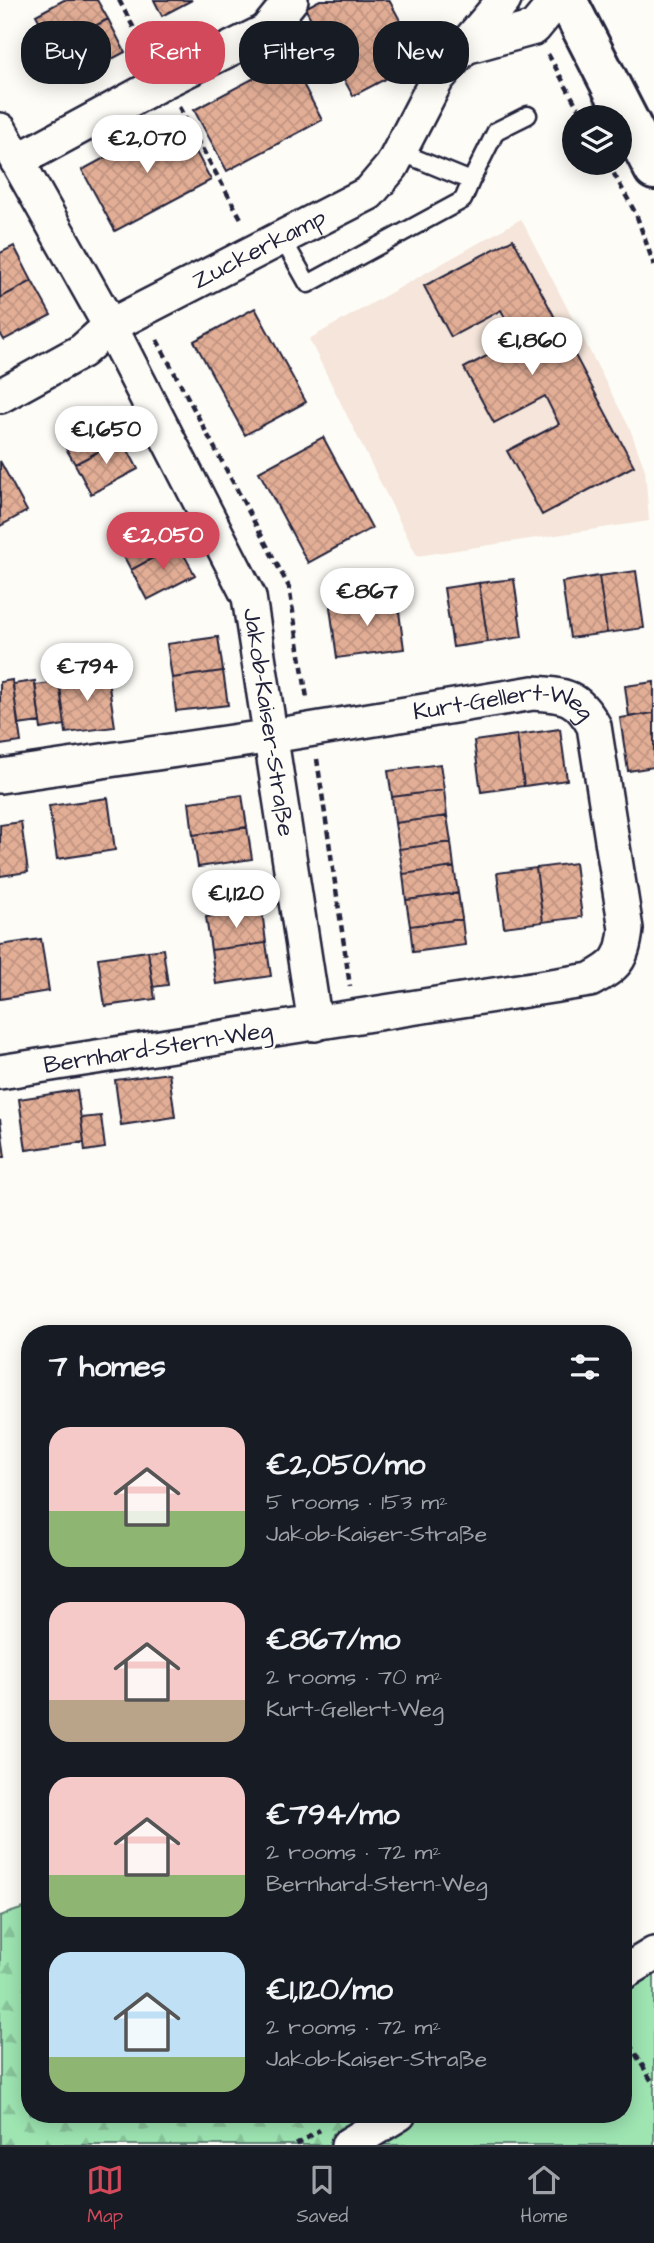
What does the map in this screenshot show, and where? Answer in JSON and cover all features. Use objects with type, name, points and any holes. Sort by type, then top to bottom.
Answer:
[{"type":"main road","points":[[567,0],[654,170]]},
{"type":"street","points":[[225,52],[267,32],[290,0]]},
{"type":"street","name":"Zuckerkamp","points":[[469,42],[505,0]]},
{"type":"street","points":[[469,46],[534,28],[557,0]]},
{"type":"street","points":[[17,161],[159,84]]},
{"type":"street","name":"Zuckerkamp","points":[[0,396],[82,351],[110,326],[369,193],[392,166],[434,84]]},
{"type":"street","name":"Jakob-Kaiser-Straße","points":[[0,130],[110,326],[249,597],[315,1024]]},
{"type":"street","name":"Kurt-Gellert-Weg","points":[[272,736],[533,693],[561,695],[583,707],[594,726],[626,929],[624,950],[612,968],[590,980],[315,1024]]},
{"type":"street","points":[[0,776],[272,736]]},
{"type":"street","name":"Bernhard-Stern-Weg","points":[[0,1072],[315,1024]]},
{"type":"street","points":[[632,1967],[654,1954]]},
{"type":"street","points":[[348,2145],[384,2123]]},
{"type":"lane","points":[[271,244],[308,284],[463,200],[496,131],[528,115]]},
{"type":"lane","points":[[400,152],[471,181]]},
{"type":"path","points":[[119,0],[130,21]]},
{"type":"path","points":[[534,28],[576,105]]},
{"type":"path","points":[[165,84],[271,244]]},
{"type":"path","points":[[615,175],[636,214],[654,265]]},
{"type":"path","points":[[632,2048],[654,2085]]},
{"type":"shaded area","points":[[521,219],[630,429],[645,470],[649,521],[417,556],[309,339]]},
{"type":"green space","points":[[21,1909],[21,2123],[384,2123],[348,2145],[0,2145],[0,1916]]},
{"type":"green space","points":[[654,1954],[654,2145],[348,2145],[384,2123],[632,2123],[632,1967]]},
{"type":"building","points":[[64,0],[97,0],[108,19],[39,21],[36,15]]},
{"type":"building","points":[[154,0],[192,0],[162,16]]},
{"type":"building","points":[[320,0],[389,0],[400,21],[373,21],[373,84],[376,84],[353,96],[346,84],[359,84],[359,21],[312,21],[305,8]]},
{"type":"building","points":[[111,25],[125,52],[111,59]]},
{"type":"building","points":[[243,84],[303,84],[322,120],[227,171],[194,110]]},
{"type":"building","points":[[178,118],[211,180],[115,231],[82,170]]},
{"type":"building","points":[[513,239],[634,466],[542,515],[507,451],[559,424],[545,396],[494,423],[464,368],[517,340],[501,310],[451,337],[424,286]]},
{"type":"building","points":[[14,246],[32,281],[0,298],[0,253]]},
{"type":"building","points":[[32,281],[51,315],[4,340],[0,333],[0,298]]},
{"type":"building","points":[[255,308],[306,402],[245,435],[194,341]]},
{"type":"building","points":[[106,409],[122,439],[75,464],[58,435]]},
{"type":"building","points":[[323,437],[372,528],[308,563],[259,472]]},
{"type":"building","points":[[122,439],[138,469],[91,494],[75,464]]},
{"type":"building","points":[[0,461],[27,511],[0,526]]},
{"type":"building","points":[[162,514],[178,544],[131,570],[115,540]]},
{"type":"building","points":[[178,544],[195,575],[147,600],[131,570]]},
{"type":"building","points":[[636,571],[644,628],[607,633],[599,576]]},
{"type":"building","points":[[599,576],[607,633],[570,638],[562,582]]},
{"type":"building","points":[[514,579],[522,637],[488,642],[479,583]]},
{"type":"building","points":[[479,583],[488,642],[453,647],[444,588]]},
{"type":"building","points":[[397,597],[404,649],[337,658],[330,607]]},
{"type":"building","points":[[218,637],[223,671],[172,678],[167,644]]},
{"type":"building","points":[[223,671],[228,705],[176,711],[172,678]]},
{"type":"building","points":[[107,673],[115,727],[66,733],[59,679]]},
{"type":"building","points":[[12,680],[21,742],[0,745],[0,682]]},
{"type":"building","points":[[35,681],[40,722],[18,725],[13,684]]},
{"type":"building","points":[[59,682],[65,725],[41,729],[35,685]]},
{"type":"building","points":[[654,682],[654,713],[629,717],[625,686]]},
{"type":"building","points":[[654,713],[654,767],[628,771],[620,718]]},
{"type":"building","points":[[560,729],[567,780],[524,786],[517,735]]},
{"type":"building","points":[[517,735],[524,786],[481,792],[474,741]]},
{"type":"building","points":[[440,764],[444,790],[392,797],[388,771]]},
{"type":"building","points":[[444,790],[447,816],[395,823],[392,797]]},
{"type":"building","points":[[242,795],[247,827],[193,835],[189,802]]},
{"type":"building","points":[[108,798],[115,850],[57,859],[49,806]]},
{"type":"building","points":[[447,816],[451,842],[399,849],[395,823]]},
{"type":"building","points":[[21,822],[28,872],[0,876],[0,825]]},
{"type":"building","points":[[247,827],[252,859],[198,867],[193,835]]},
{"type":"building","points":[[451,842],[454,867],[403,874],[399,849]]},
{"type":"building","points":[[575,863],[582,917],[543,922],[536,868]]},
{"type":"building","points":[[454,867],[458,893],[406,900],[403,874]]},
{"type":"building","points":[[536,868],[543,922],[504,927],[497,873]]},
{"type":"building","points":[[458,893],[462,919],[410,926],[406,900]]},
{"type":"building","points":[[262,910],[266,943],[211,950],[206,917]]},
{"type":"building","points":[[462,919],[465,945],[413,952],[410,926]]},
{"type":"building","points":[[41,939],[49,991],[0,999],[0,945]]},
{"type":"building","points":[[266,943],[271,976],[216,984],[211,950]]},
{"type":"building","points":[[163,949],[168,985],[153,987],[148,951]]},
{"type":"building","points":[[148,951],[155,999],[105,1006],[98,958]]},
{"type":"building","points":[[169,1073],[175,1117],[121,1125],[115,1080]]},
{"type":"building","points":[[77,1090],[84,1142],[26,1150],[19,1099]]},
{"type":"building","points":[[101,1116],[105,1148],[85,1151],[81,1118]]},
{"type":"building","points":[[0,1119],[5,1157],[0,1157]]}]
